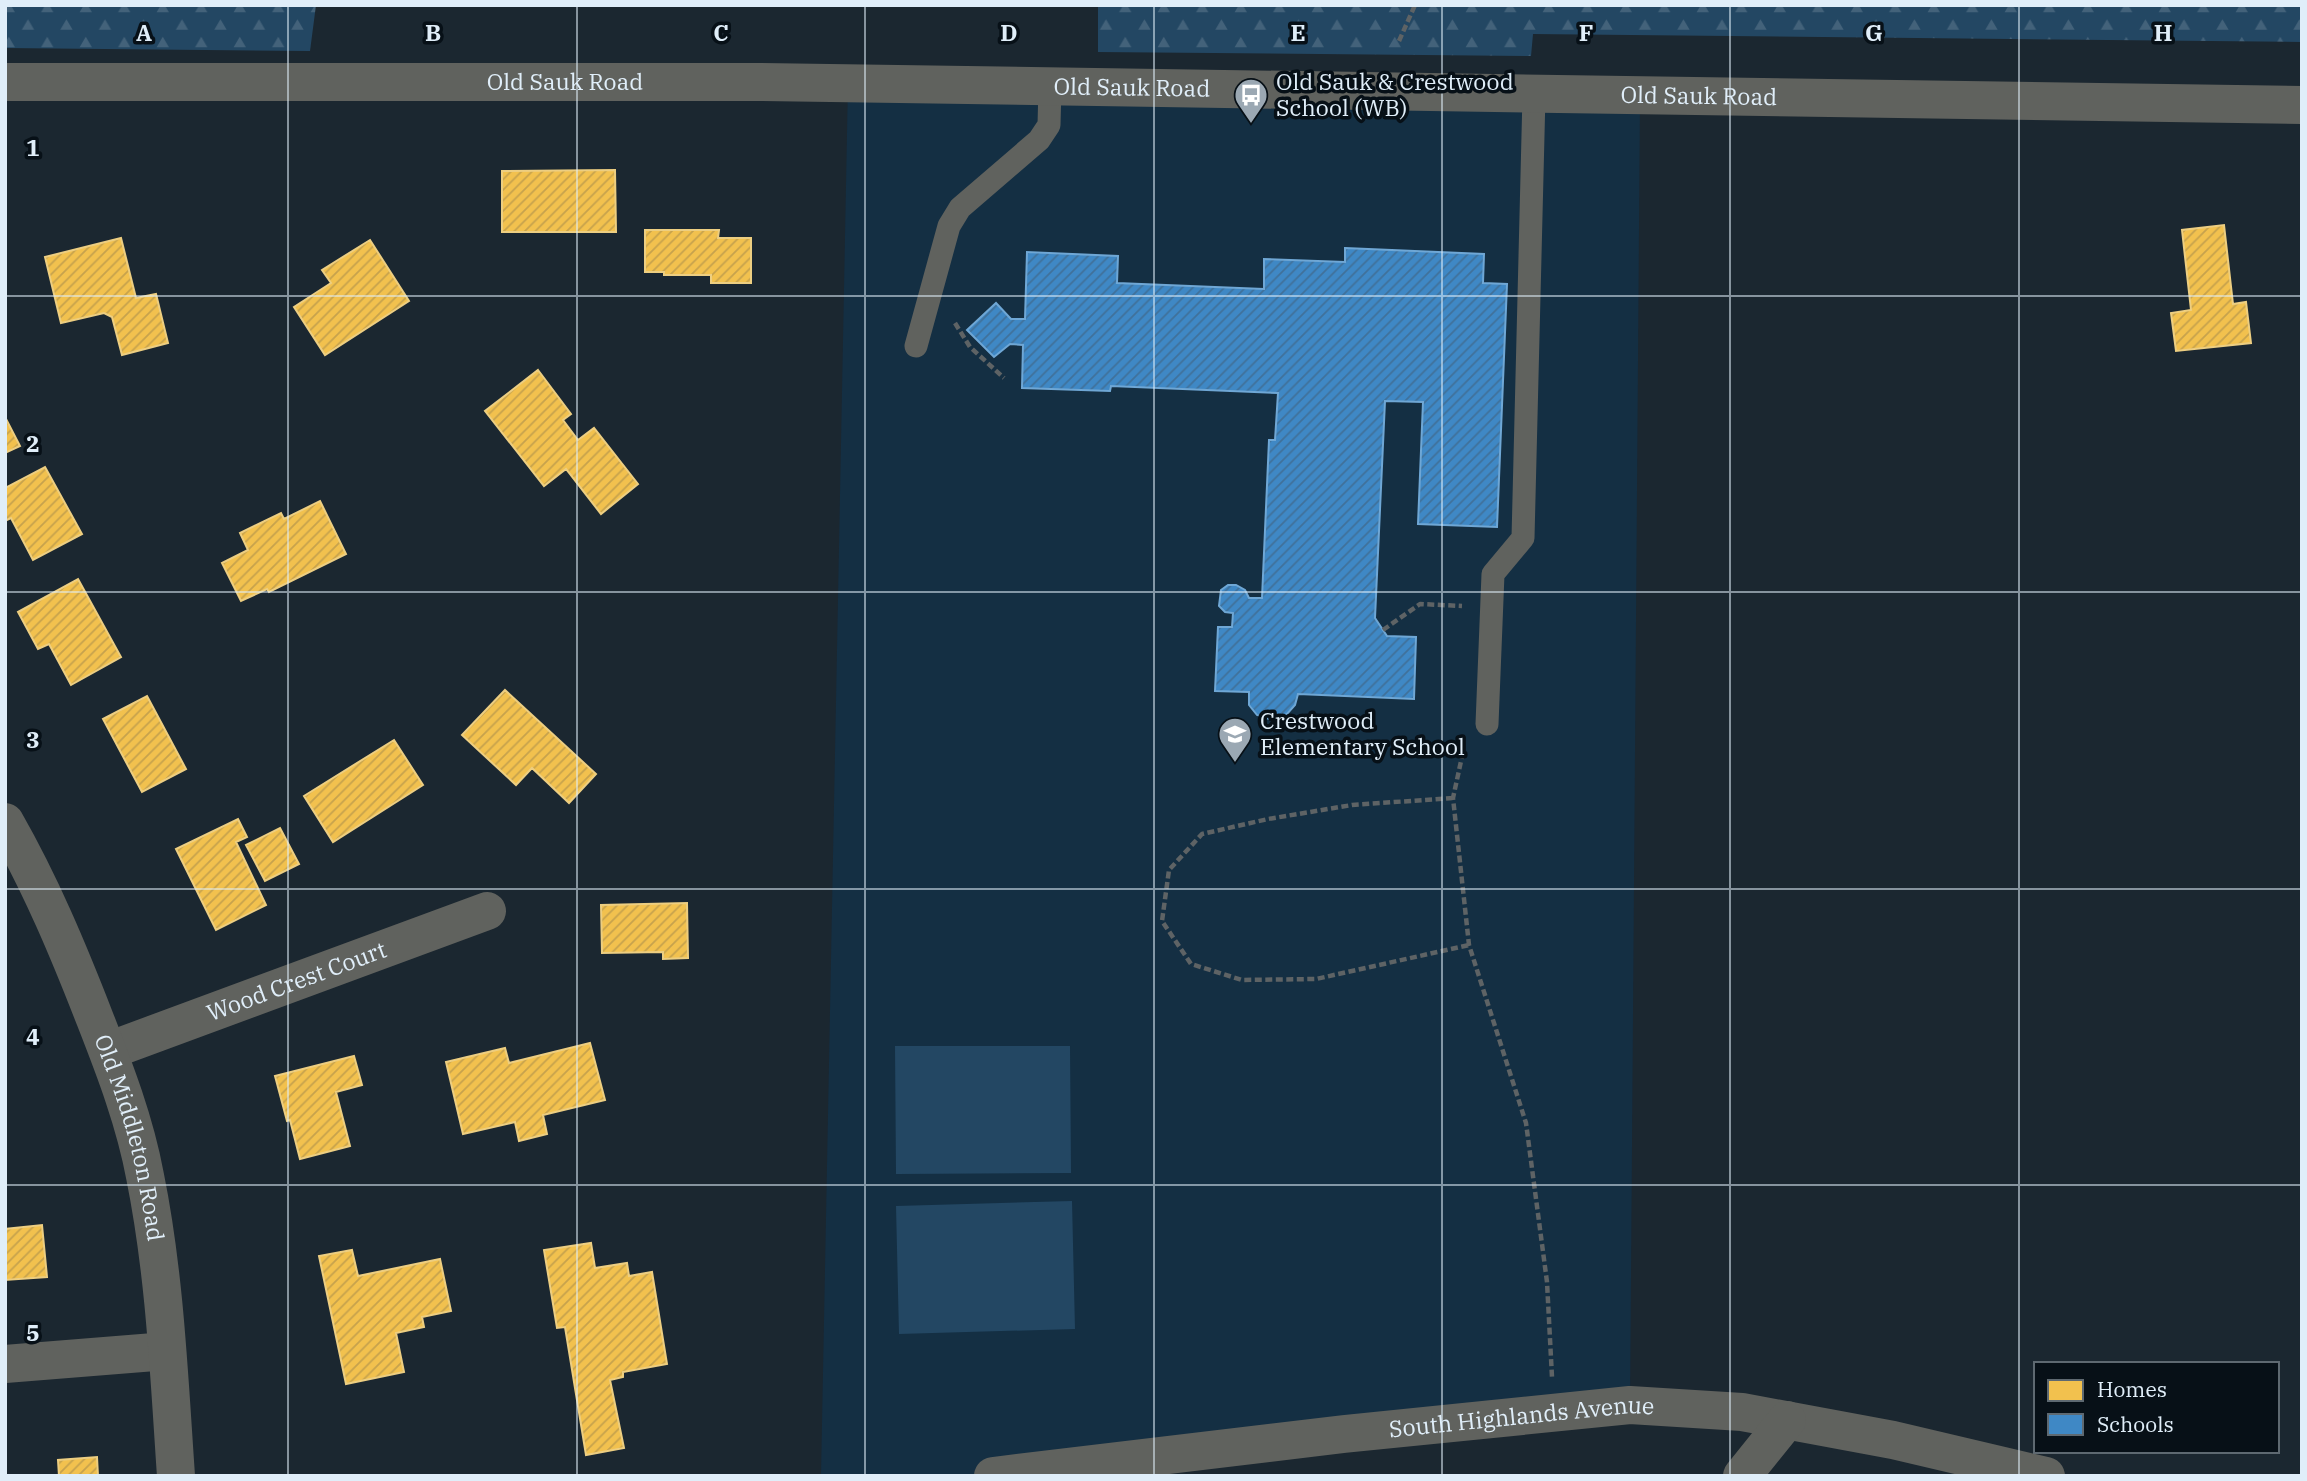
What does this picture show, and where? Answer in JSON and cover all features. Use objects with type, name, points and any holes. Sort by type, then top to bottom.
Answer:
[{"type":"street","name":"Old Sauk Road","points":[[5,82],[732,82],[2302,105]]},
{"type":"street","name":"Old Middleton Road","points":[[5,822],[28,862],[69,952],[108,1051],[132,1122],[145,1175],[163,1286],[176,1476]]},
{"type":"street","name":"Wood Crest Court","points":[[108,1051],[488,911]]},
{"type":"street","points":[[5,1364],[167,1351]]},
{"type":"street","name":"South Highlands Avenue","points":[[993,1476],[1344,1434],[1630,1405],[1742,1412],[1893,1440],[2046,1476]]},
{"type":"street","points":[[1742,1476],[1787,1420]]},
{"type":"lane","points":[[916,346],[949,226],[961,208],[1039,140],[1049,125],[1050,86]]},
{"type":"lane","points":[[1488,724],[1493,575],[1522,538],[1534,95]]},
{"type":"path","points":[[1399,41],[1415,5]]},
{"type":"path","points":[[953,312],[955,325],[970,346],[1004,378]]},
{"type":"path","points":[[1383,630],[1420,604],[1491,607]]},
{"type":"path","points":[[1463,752],[1453,798],[1469,945],[1527,1123],[1547,1282],[1553,1413]]},
{"type":"path","points":[[1453,798],[1352,804],[1202,834],[1169,870],[1162,920],[1191,964],[1242,980],[1316,979],[1469,945]]},
{"type":"shaded area","name":"Crestwood Elementary School","points":[[848,83],[1640,96],[1630,1405],[993,1476],[821,1476]]},
{"type":"green space","points":[[5,5],[316,5],[310,51],[5,48]]},
{"type":"green space","points":[[1098,5],[2302,5],[2302,42],[1533,34],[1531,56],[1098,52]]},
{"type":"green space","points":[[895,1046],[1070,1046],[1071,1173],[896,1174]]},
{"type":"green space","points":[[1072,1201],[1075,1329],[899,1334],[896,1206]]},
{"type":"building: Homes","points":[[615,170],[616,232],[502,232],[502,171]]},
{"type":"building: Homes","points":[[2224,225],[2233,304],[2246,302],[2251,343],[2176,351],[2171,313],[2191,310],[2182,230]]},
{"type":"building: Homes","points":[[645,230],[719,230],[718,238],[751,238],[751,283],[711,283],[711,275],[664,275],[664,272],[645,272]]},
{"type":"building: Homes","points":[[121,238],[136,298],[156,294],[168,343],[122,355],[112,317],[104,313],[61,323],[45,257]]},
{"type":"building: Homes","points":[[370,240],[409,301],[325,355],[294,307],[331,283],[322,270]]},
{"type":"building: Homes","points":[[538,370],[571,414],[563,420],[578,440],[594,428],[638,484],[601,514],[566,469],[544,486],[485,411]]},
{"type":"building: Homes","points":[[5,417],[20,446],[5,453]]},
{"type":"building: Homes","points":[[45,467],[82,534],[33,560],[11,518],[5,521],[5,488]]},
{"type":"building: Homes","points":[[320,501],[346,554],[269,592],[267,589],[241,601],[222,563],[248,550],[240,533],[281,513],[284,519]]},
{"type":"building: Homes","points":[[78,579],[121,657],[71,685],[49,644],[38,649],[18,612]]},
{"type":"building: Homes","points":[[505,690],[596,774],[569,803],[532,768],[516,785],[462,735]]},
{"type":"building: Homes","points":[[147,696],[186,769],[142,792],[103,719]]},
{"type":"building: Homes","points":[[394,740],[423,785],[333,842],[304,796]]},
{"type":"building: Homes","points":[[238,819],[247,837],[236,842],[266,905],[216,930],[176,849]]},
{"type":"building: Homes","points":[[280,828],[299,864],[265,881],[246,845]]},
{"type":"building: Homes","points":[[687,903],[688,958],[663,959],[663,952],[602,953],[601,905]]},
{"type":"building: Homes","points":[[590,1043],[605,1100],[543,1115],[547,1134],[519,1141],[515,1122],[463,1134],[446,1062],[505,1048],[509,1063]]},
{"type":"building: Homes","points":[[354,1056],[362,1085],[336,1092],[350,1146],[300,1159],[275,1076]]},
{"type":"building: Homes","points":[[42,1225],[47,1277],[5,1280],[5,1229]]},
{"type":"building: Homes","points":[[591,1243],[595,1268],[627,1263],[629,1276],[652,1272],[667,1364],[623,1372],[623,1377],[610,1380],[624,1448],[586,1455],[565,1327],[557,1328],[544,1250]]},
{"type":"building: Homes","points":[[352,1250],[358,1276],[440,1259],[451,1311],[422,1317],[424,1327],[396,1333],[404,1372],[346,1384],[319,1256]]},
{"type":"building: Homes","points":[[97,1457],[98,1476],[59,1476],[58,1460]]},
{"type":"building: Schools","points":[[1345,248],[1484,254],[1483,283],[1507,284],[1497,527],[1418,524],[1423,402],[1385,401],[1375,618],[1387,636],[1416,637],[1414,699],[1298,694],[1295,705],[1287,714],[1269,719],[1257,715],[1249,705],[1249,692],[1215,691],[1218,627],[1232,627],[1233,613],[1225,612],[1219,606],[1221,590],[1228,585],[1236,585],[1245,590],[1249,598],[1262,598],[1269,440],[1275,440],[1278,393],[1111,386],[1110,391],[1022,388],[1023,345],[1010,344],[994,357],[967,330],[996,303],[1011,319],[1025,319],[1027,252],[1118,256],[1117,283],[1264,289],[1264,259],[1345,262]]},
{"type":"place","name":"Old Sauk & Crestwood School (WB)","points":[[1251,125]]},
{"type":"place","name":"Crestwood Elementary School","points":[[1235,764]]}]
